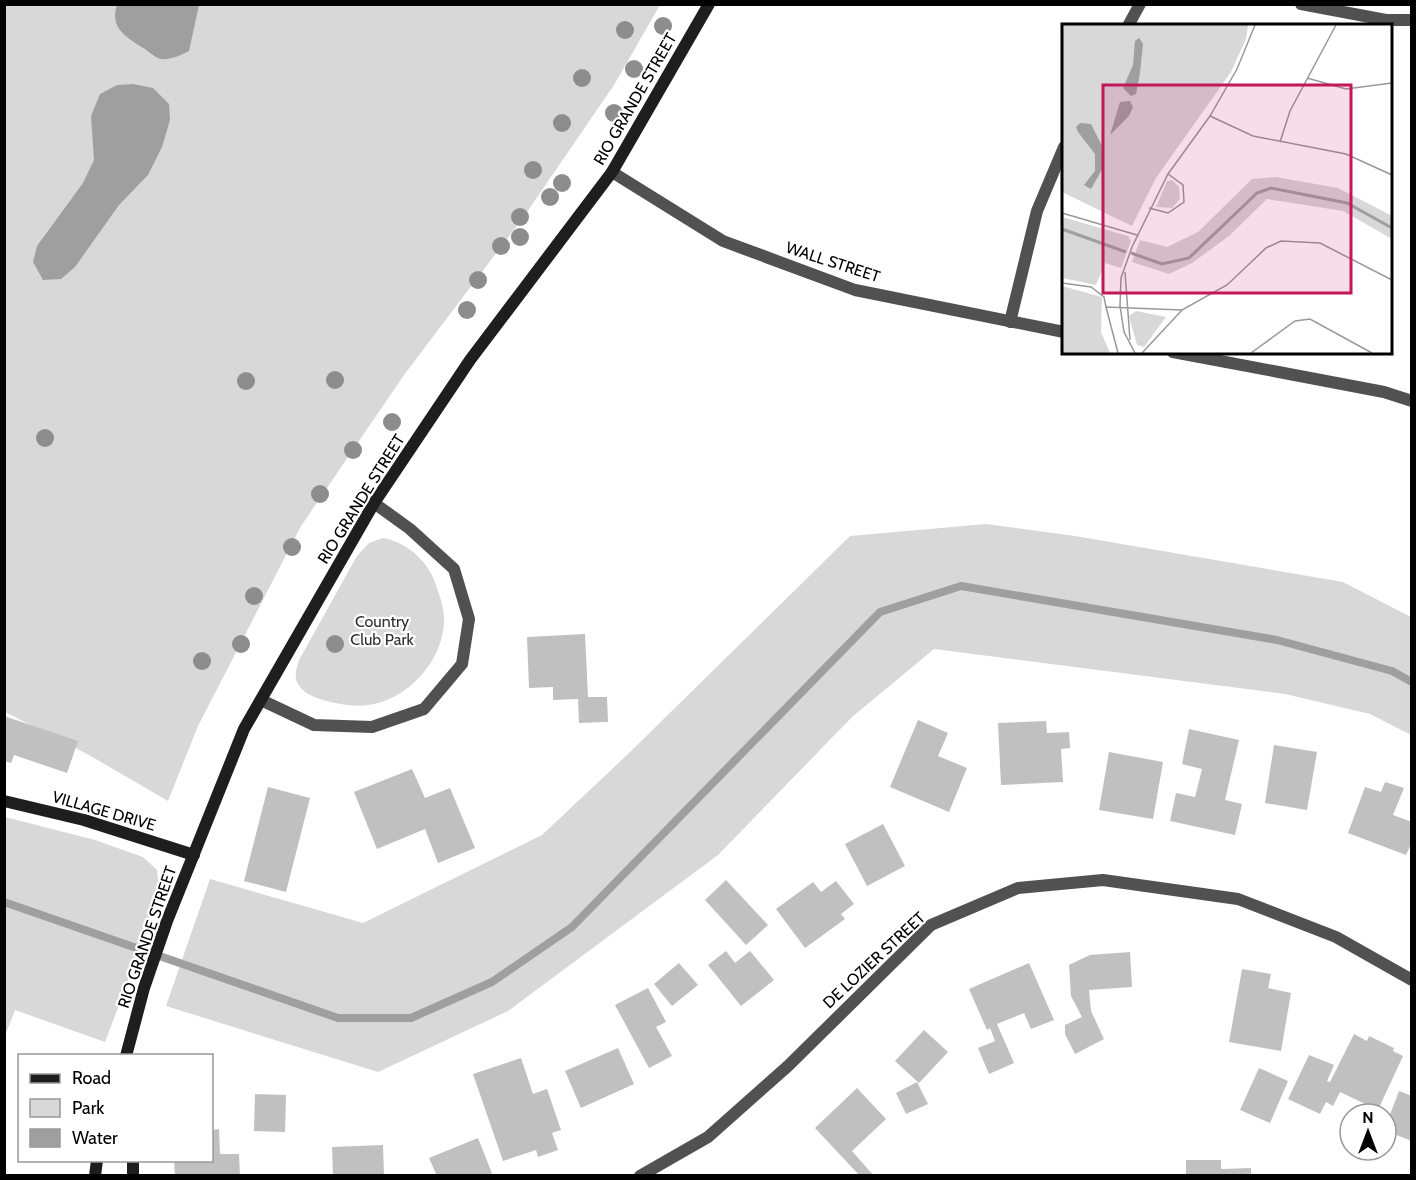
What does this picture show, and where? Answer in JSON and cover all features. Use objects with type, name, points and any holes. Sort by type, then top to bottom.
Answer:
[{"type":"street","name":"RIO GRANDE STREET","points":[[127,1054],[144,988],[167,921],[244,729],[374,503],[470,360],[612,172],[708,4]]},
{"type":"street","points":[[1129,24],[1140,4]]},
{"type":"street","points":[[1301,4],[1386,20],[1412,20]]},
{"type":"street","points":[[1010,322],[1036,211],[1062,152]]},
{"type":"street","name":"WALL STREET","points":[[612,172],[723,241],[855,290],[1062,332]]},
{"type":"street","points":[[1184,354],[1384,392],[1412,401]]},
{"type":"street","points":[[261,700],[314,725],[372,727],[424,709],[462,664],[469,619],[454,569],[411,529],[374,503]]},
{"type":"street","name":"VILLAGE DRIVE","points":[[4,801],[84,820],[194,855]]},
{"type":"street","name":"DE LOZIER STREET","points":[[640,1176],[708,1137],[788,1066],[931,925],[1018,888],[1103,880],[1238,899],[1336,937],[1412,980]]},
{"type":"green space","points":[[4,5],[660,5],[614,85],[525,215],[404,375],[301,526],[198,726],[168,801],[89,755],[5,712]]},
{"type":"green space","points":[[986,524],[1075,536],[1343,582],[1411,617],[1411,735],[1370,714],[1285,694],[934,649],[852,717],[718,855],[508,1011],[378,1072],[166,1006],[210,879],[363,923],[542,835],[627,755],[850,536]]},
{"type":"green space","name":"Country Club Park","points":[[383,538],[410,549],[424,563],[434,579],[444,620],[436,652],[420,677],[396,696],[382,702],[351,705],[315,697],[304,691],[297,682],[299,660],[357,556],[369,543]]},
{"type":"green space","points":[[5,817],[95,840],[143,857],[157,870],[159,888],[105,1042],[15,1010],[5,1036]]},
{"type":"water","points":[[117,5],[199,5],[189,51],[168,59],[155,56],[121,32],[115,20]]},
{"type":"water","points":[[133,84],[153,88],[169,104],[170,120],[162,147],[148,175],[119,205],[75,267],[61,279],[43,280],[33,262],[37,246],[83,183],[94,160],[91,116],[100,94],[117,85]]},
{"type":"building","points":[[585,634],[588,697],[607,697],[608,722],[579,723],[578,699],[553,700],[553,687],[529,688],[527,637]]},
{"type":"building","points":[[4,716],[78,741],[67,773],[14,755],[11,763],[4,761]]},
{"type":"building","points":[[918,720],[948,733],[938,756],[967,768],[949,812],[890,787]]},
{"type":"building","points":[[1046,721],[1047,733],[1069,732],[1070,748],[1061,749],[1063,782],[1001,785],[998,723]]},
{"type":"building","points":[[1189,729],[1239,740],[1225,800],[1242,804],[1235,835],[1170,821],[1176,793],[1195,797],[1202,769],[1182,764]]},
{"type":"building","points":[[1274,745],[1317,752],[1307,810],[1265,803]]},
{"type":"building","points":[[1109,752],[1163,762],[1153,819],[1099,810]]},
{"type":"building","points":[[412,769],[425,798],[450,788],[475,848],[438,863],[425,829],[377,849],[354,792]]},
{"type":"building","points":[[1385,782],[1404,788],[1393,815],[1412,822],[1412,842],[1406,855],[1348,833],[1365,787],[1381,792]]},
{"type":"building","points":[[268,787],[310,798],[286,892],[244,881]]},
{"type":"building","points":[[883,824],[905,866],[867,886],[845,844]]},
{"type":"building","points":[[726,880],[768,925],[746,945],[705,900]]},
{"type":"building","points":[[836,881],[854,904],[841,914],[845,919],[805,948],[776,909],[813,882],[821,892]]},
{"type":"building","points":[[726,951],[735,963],[750,951],[774,980],[741,1006],[708,965]]},
{"type":"building","points":[[1130,952],[1132,987],[1089,990],[1091,1011],[1104,1039],[1075,1054],[1065,1034],[1065,1025],[1082,1017],[1071,996],[1069,965],[1090,955]]},
{"type":"building","points":[[679,963],[698,985],[672,1006],[654,984]]},
{"type":"building","points":[[1029,963],[1054,1020],[1031,1029],[1024,1013],[997,1024],[1014,1063],[989,1074],[978,1048],[995,1041],[990,1028],[987,1030],[969,989]]},
{"type":"building","points":[[1242,969],[1271,974],[1268,988],[1291,993],[1281,1051],[1229,1042]]},
{"type":"building","points":[[648,988],[666,1022],[656,1027],[672,1056],[649,1068],[615,1005]]},
{"type":"building","points":[[924,1030],[948,1052],[919,1083],[895,1061]]},
{"type":"building","points":[[1354,1034],[1367,1041],[1369,1036],[1394,1048],[1393,1051],[1403,1056],[1382,1102],[1361,1102],[1340,1092],[1333,1106],[1326,1102],[1320,1114],[1288,1099],[1309,1055],[1334,1065],[1327,1081],[1330,1082]]},
{"type":"building","points":[[618,1048],[634,1084],[581,1108],[565,1071]]},
{"type":"building","points":[[521,1058],[533,1094],[547,1089],[561,1130],[552,1133],[558,1150],[538,1157],[536,1150],[503,1161],[473,1074]]},
{"type":"building","points":[[1259,1068],[1288,1081],[1270,1123],[1240,1110]]},
{"type":"building","points":[[917,1082],[928,1104],[906,1114],[896,1093]]},
{"type":"building","points":[[857,1088],[886,1119],[852,1151],[874,1176],[860,1176],[815,1128]]},
{"type":"building","points":[[1399,1091],[1412,1096],[1412,1141],[1398,1136],[1398,1102],[1395,1102]]},
{"type":"building","points":[[255,1094],[286,1095],[285,1132],[254,1131]]},
{"type":"building","points":[[219,1129],[220,1154],[239,1154],[240,1176],[175,1176],[174,1162],[213,1162],[213,1130]]},
{"type":"building","points":[[478,1138],[493,1176],[437,1176],[429,1158]]},
{"type":"building","points":[[383,1145],[384,1176],[333,1176],[332,1147]]},
{"type":"building","points":[[1186,1160],[1221,1160],[1221,1169],[1251,1168],[1251,1176],[1186,1176]]},
{"type":"waterway","points":[[4,902],[338,1018],[411,1018],[492,982],[572,927],[880,612],[961,586],[1277,640],[1392,671],[1412,682]]}]
